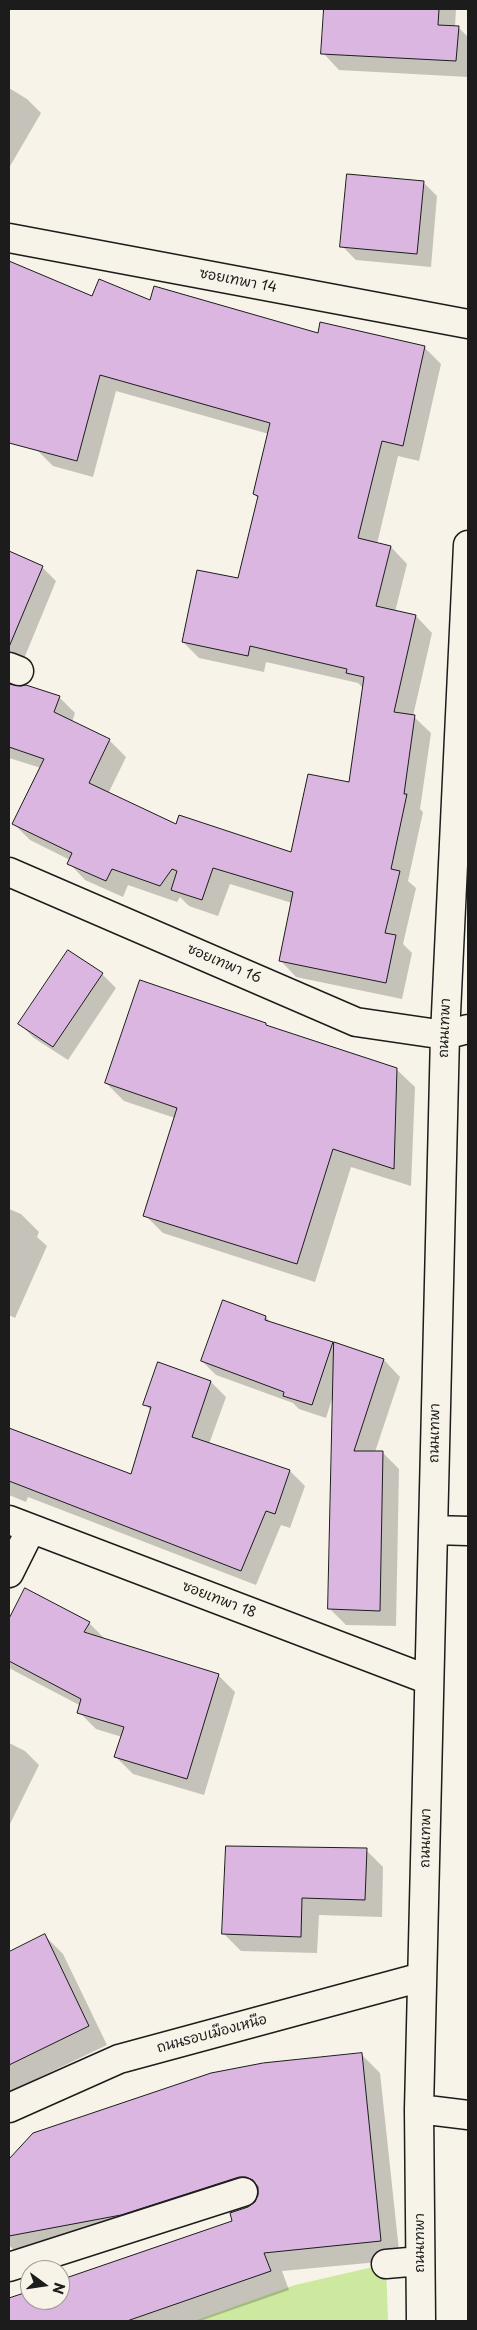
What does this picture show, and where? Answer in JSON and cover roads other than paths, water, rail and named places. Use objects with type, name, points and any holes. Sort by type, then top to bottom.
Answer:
[{"type":"street","name":"ซอยเทพา 14","points":[[9,238],[468,324]]},
{"type":"street","name":"ถนนเทพา","points":[[421,2321],[419,2109],[429,1680],[433,1530],[456,1032],[468,546]]},
{"type":"street","name":"ซอยเทพา 16","points":[[9,872],[356,1022],[456,1032]]},
{"type":"street","points":[[9,1573],[20,1525]]},
{"type":"street","name":"ซอยเทพา 18","points":[[20,1525],[429,1680]]},
{"type":"street","points":[[433,1530],[468,1531]]},
{"type":"street","name":"ถนนรอบเมืองเหนือ","points":[[9,2108],[119,2059],[422,1978]]},
{"type":"street","points":[[419,2109],[468,2115]]},
{"type":"street","points":[[9,2267],[243,2192]]},
{"type":"street","points":[[386,2264],[420,2261]]}]
